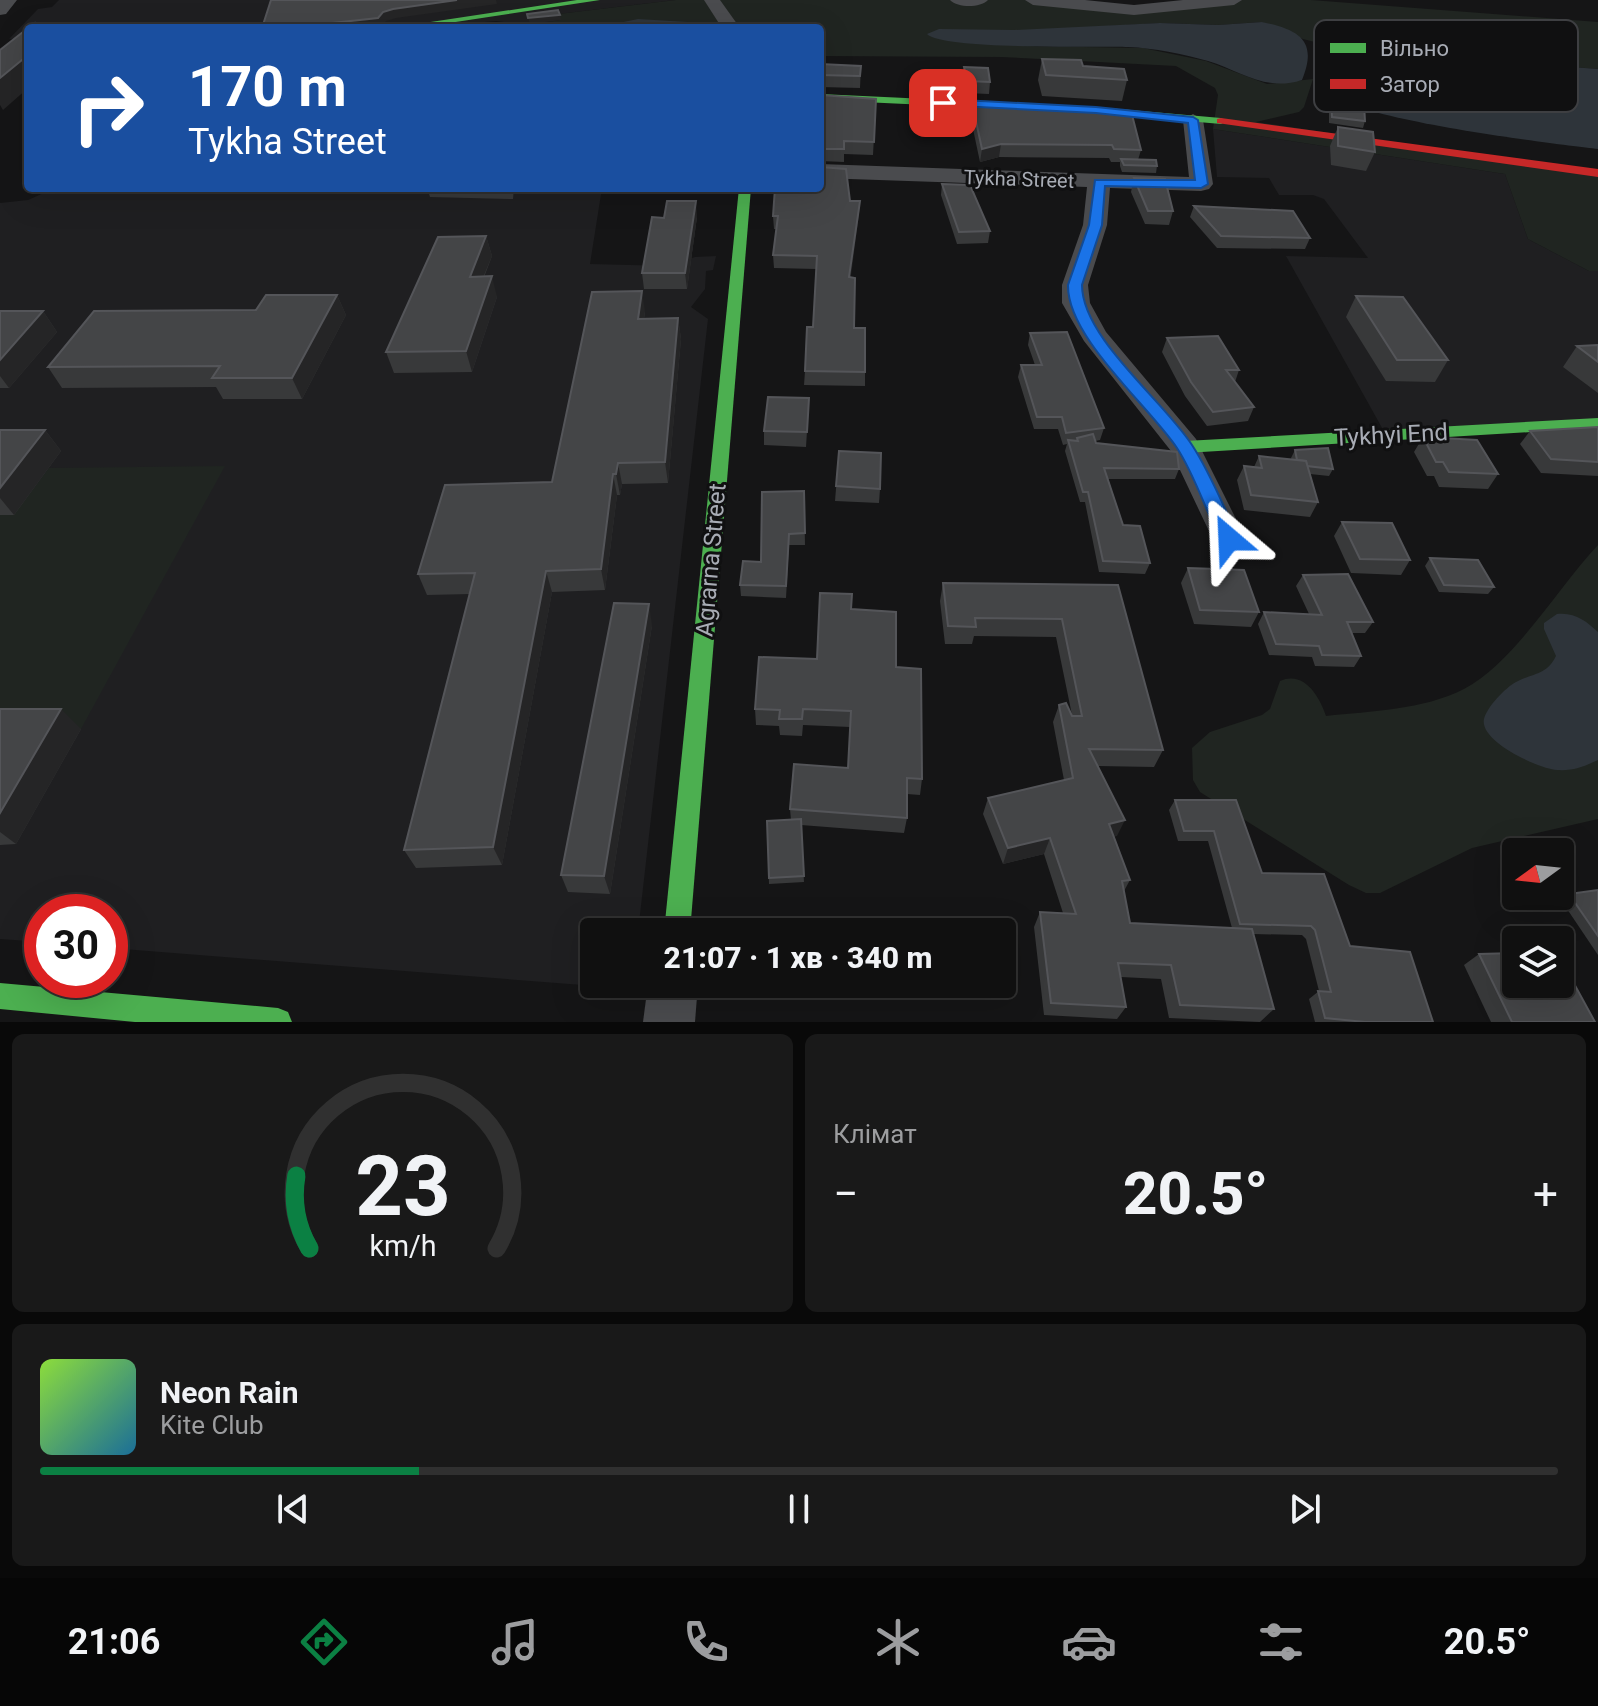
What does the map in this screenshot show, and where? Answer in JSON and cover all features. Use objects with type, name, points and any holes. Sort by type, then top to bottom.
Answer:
[{"type":"street","points":[[0,10],[9,0]]},
{"type":"street","points":[[425,24],[596,0]]},
{"type":"street","points":[[712,0],[728,24]]},
{"type":"street","points":[[958,0],[980,0]]},
{"type":"street","points":[[1033,0],[1134,10],[1234,0]]},
{"type":"street","points":[[824,97],[1096,110],[1252,123],[1598,173]]},
{"type":"street","name":"Tykha Street","points":[[824,171],[1201,184],[1193,120]]},
{"type":"street","points":[[1099,182],[1095,225],[1075,285],[1076,303],[1094,335],[1185,447],[1229,539]]},
{"type":"street","name":"Agrarna Street","points":[[678,918],[745,192]]},
{"type":"street","name":"Tykhyi End","points":[[1185,447],[1598,423]]},
{"type":"street","points":[[0,996],[278,1022]]},
{"type":"street","points":[[669,1022],[672,998]]},
{"type":"shaded area","points":[[59,0],[676,0],[559,14],[561,20],[533,24],[496,21],[463,24],[24,24],[24,38],[9,39],[38,9],[52,7]]},
{"type":"shaded area","points":[[676,0],[1033,0],[1134,10],[1234,0],[1311,0],[1572,20],[1314,20],[1314,42],[1262,22],[1218,25],[1160,23],[1041,30],[1024,46],[1143,48],[1206,61],[1267,84],[1313,79],[1304,107],[1299,112],[1256,122],[1598,173],[1598,271],[1589,271],[1528,239],[1505,174],[1213,129],[1218,95],[1215,88],[1176,66],[1001,57],[824,56],[824,24],[533,24],[560,20],[558,14]]},
{"type":"shaded area","points":[[638,19],[690,24],[614,24]]},
{"type":"shaded area","points":[[1578,20],[1598,22],[1598,69],[1578,67]]},
{"type":"shaded area","points":[[482,22],[511,24],[461,24]]},
{"type":"shaded area","points":[[1262,22],[1287,29],[1302,39],[1308,56],[1302,80],[1276,84],[1265,82],[1208,61],[1148,49],[989,45],[961,43],[927,34],[939,29],[1014,30]]},
{"type":"shaded area","points":[[1578,67],[1598,69],[1598,149],[1376,112],[1578,112]]},
{"type":"shaded area","points":[[1213,129],[1505,174],[1528,239],[1589,271],[1598,271],[1598,423],[1386,435],[1286,256],[1368,258],[1324,199],[1313,195],[1279,195],[1269,178],[1217,177]]},
{"type":"shaded area","points":[[46,192],[601,192],[590,264],[670,266],[695,257],[716,256],[713,270],[706,271],[705,289],[691,307],[708,319],[640,918],[580,918],[580,985],[128,949],[128,894],[24,894],[24,941],[0,939],[0,203],[28,200]]},
{"type":"shaded area","points":[[225,466],[81,729],[0,730],[0,515],[14,514],[49,468]]},
{"type":"shaded area","points":[[1598,545],[1598,819],[1515,838],[1502,838],[1502,841],[1472,848],[1380,893],[1366,893],[1200,792],[1193,780],[1192,748],[1210,732],[1262,715],[1270,709],[1280,681],[1296,679],[1304,682],[1320,701],[1326,716],[1396,708],[1431,701],[1464,689],[1483,677],[1518,643]]},
{"type":"shaded area","points":[[1557,614],[1575,616],[1598,632],[1598,760],[1563,770],[1537,765],[1500,745],[1485,727],[1484,719],[1507,689],[1544,670],[1552,662],[1556,656],[1544,623]]},
{"type":"building","points":[[271,0],[457,0],[393,9],[383,12],[378,18],[323,24],[263,24]]},
{"type":"building","points":[[558,10],[560,15],[528,18],[527,14]]},
{"type":"building","points":[[24,31],[24,58],[0,78],[0,50]]},
{"type":"building","points":[[1042,59],[1081,60],[1083,66],[1124,69],[1127,80],[1046,75]]},
{"type":"building","points":[[824,64],[861,66],[860,76],[824,75]]},
{"type":"building","points":[[964,67],[988,68],[990,82],[967,81]]},
{"type":"building","points":[[824,95],[876,99],[874,142],[844,141],[844,149],[824,149]]},
{"type":"building","points":[[972,103],[1131,111],[1141,150],[1114,149],[1112,145],[1001,144],[982,149]]},
{"type":"building","points":[[1332,112],[1364,112],[1365,121],[1332,117]]},
{"type":"building","points":[[1338,127],[1373,132],[1375,152],[1338,146]]},
{"type":"building","points":[[1121,159],[1156,160],[1157,166],[1124,165]]},
{"type":"building","points":[[824,167],[846,169],[850,201],[860,201],[849,277],[855,278],[854,328],[865,328],[865,372],[805,371],[807,327],[813,327],[817,256],[773,255],[778,216],[773,216],[775,192],[824,192]]},
{"type":"building","points":[[1134,178],[1165,179],[1173,211],[1148,211]]},
{"type":"building","points":[[942,184],[970,185],[990,231],[959,232]]},
{"type":"building","points":[[667,201],[696,201],[685,273],[642,273],[652,217],[664,218]]},
{"type":"building","points":[[1194,206],[1293,211],[1310,238],[1221,236]]},
{"type":"building","points":[[486,236],[470,277],[492,276],[466,351],[386,352],[438,237]]},
{"type":"building","points":[[642,291],[638,319],[678,318],[665,462],[618,463],[616,474],[613,474],[601,569],[546,571],[493,847],[404,850],[475,573],[418,574],[445,485],[552,482],[592,292]]},
{"type":"building","points":[[266,295],[337,295],[292,378],[212,378],[220,366],[48,367],[94,311],[256,310]]},
{"type":"building","points":[[1356,296],[1403,297],[1448,360],[1397,360]]},
{"type":"building","points":[[0,311],[43,311],[0,360]]},
{"type":"building","points":[[1067,332],[1104,428],[1066,433],[1062,417],[1037,417],[1021,365],[1042,365],[1030,333]]},
{"type":"building","points":[[1218,336],[1239,370],[1226,370],[1254,407],[1213,412],[1191,382],[1167,338]]},
{"type":"building","points":[[1598,345],[1598,362],[1577,346]]},
{"type":"building","points":[[768,397],[809,398],[807,432],[764,431]]},
{"type":"building","points":[[1598,427],[1598,462],[1551,459],[1530,431]]},
{"type":"building","points":[[0,430],[45,430],[0,488]]},
{"type":"building","points":[[1093,434],[1096,443],[1177,452],[1179,469],[1104,468],[1123,525],[1140,526],[1150,563],[1103,561],[1088,492],[1083,492],[1068,440],[1078,441],[1077,438]]},
{"type":"building","points":[[1423,437],[1477,440],[1498,474],[1449,472],[1443,462],[1436,462]]},
{"type":"building","points":[[1328,448],[1333,469],[1307,466],[1306,461],[1297,460],[1295,450]]},
{"type":"building","points":[[839,451],[881,453],[880,489],[836,486]]},
{"type":"building","points":[[1259,456],[1306,461],[1318,502],[1251,495],[1244,466],[1262,468]]},
{"type":"building","points":[[804,491],[805,533],[789,534],[786,586],[740,585],[743,561],[761,562],[762,492]]},
{"type":"building","points":[[1342,522],[1392,523],[1410,560],[1360,559]]},
{"type":"building","points":[[1430,558],[1478,560],[1494,587],[1444,585]]},
{"type":"building","points":[[1188,568],[1244,570],[1259,612],[1200,610]]},
{"type":"building","points":[[1348,574],[1373,622],[1347,622],[1361,656],[1322,655],[1319,646],[1276,644],[1264,612],[1322,615],[1303,575]]},
{"type":"building","points":[[943,583],[1118,585],[1163,750],[1089,749],[1125,820],[1109,824],[1130,880],[1122,881],[1130,923],[1252,929],[1274,1009],[1180,1005],[1171,965],[1118,963],[1126,1007],[1051,1003],[1040,912],[1076,914],[1050,838],[1008,848],[988,798],[1073,778],[1059,705],[1066,703],[1072,716],[1082,716],[1062,619],[975,618],[976,627],[948,626]]},
{"type":"building","points":[[820,593],[852,594],[851,609],[896,612],[896,667],[921,669],[922,779],[907,778],[907,818],[790,809],[794,764],[848,768],[851,711],[803,709],[802,719],[779,719],[780,710],[755,709],[759,657],[817,659]]},
{"type":"building","points":[[614,603],[649,604],[604,876],[561,875]]},
{"type":"building","points":[[0,709],[61,709],[0,813]]},
{"type":"building","points":[[1175,800],[1236,800],[1262,873],[1324,874],[1350,946],[1410,952],[1433,1022],[1365,1022],[1325,1018],[1318,991],[1331,992],[1315,930],[1311,926],[1240,924],[1214,831],[1184,831]]},
{"type":"building","points":[[801,819],[804,876],[769,878],[767,821]]},
{"type":"building","points":[[1598,890],[1598,936],[1574,901],[1574,893]]},
{"type":"building","points":[[1502,953],[1502,998],[1574,998],[1574,984],[1595,1022],[1512,1022],[1479,954]]},
{"type":"traffic: fast","points":[[425,24],[596,0]]},
{"type":"traffic: fast","points":[[824,97],[1096,110],[1221,121]]},
{"type":"traffic: fast","points":[[678,918],[745,192]]},
{"type":"traffic: fast","points":[[1185,447],[1598,423]]},
{"type":"traffic: fast","points":[[0,996],[278,1022]]},
{"type":"traffic: jam","points":[[1221,121],[1598,173]]},
{"type":"route","points":[[943,103],[1096,110],[1193,120],[1201,184],[1099,182],[1095,225],[1075,285],[1075,294],[1086,324],[1185,447],[1229,539]]}]
